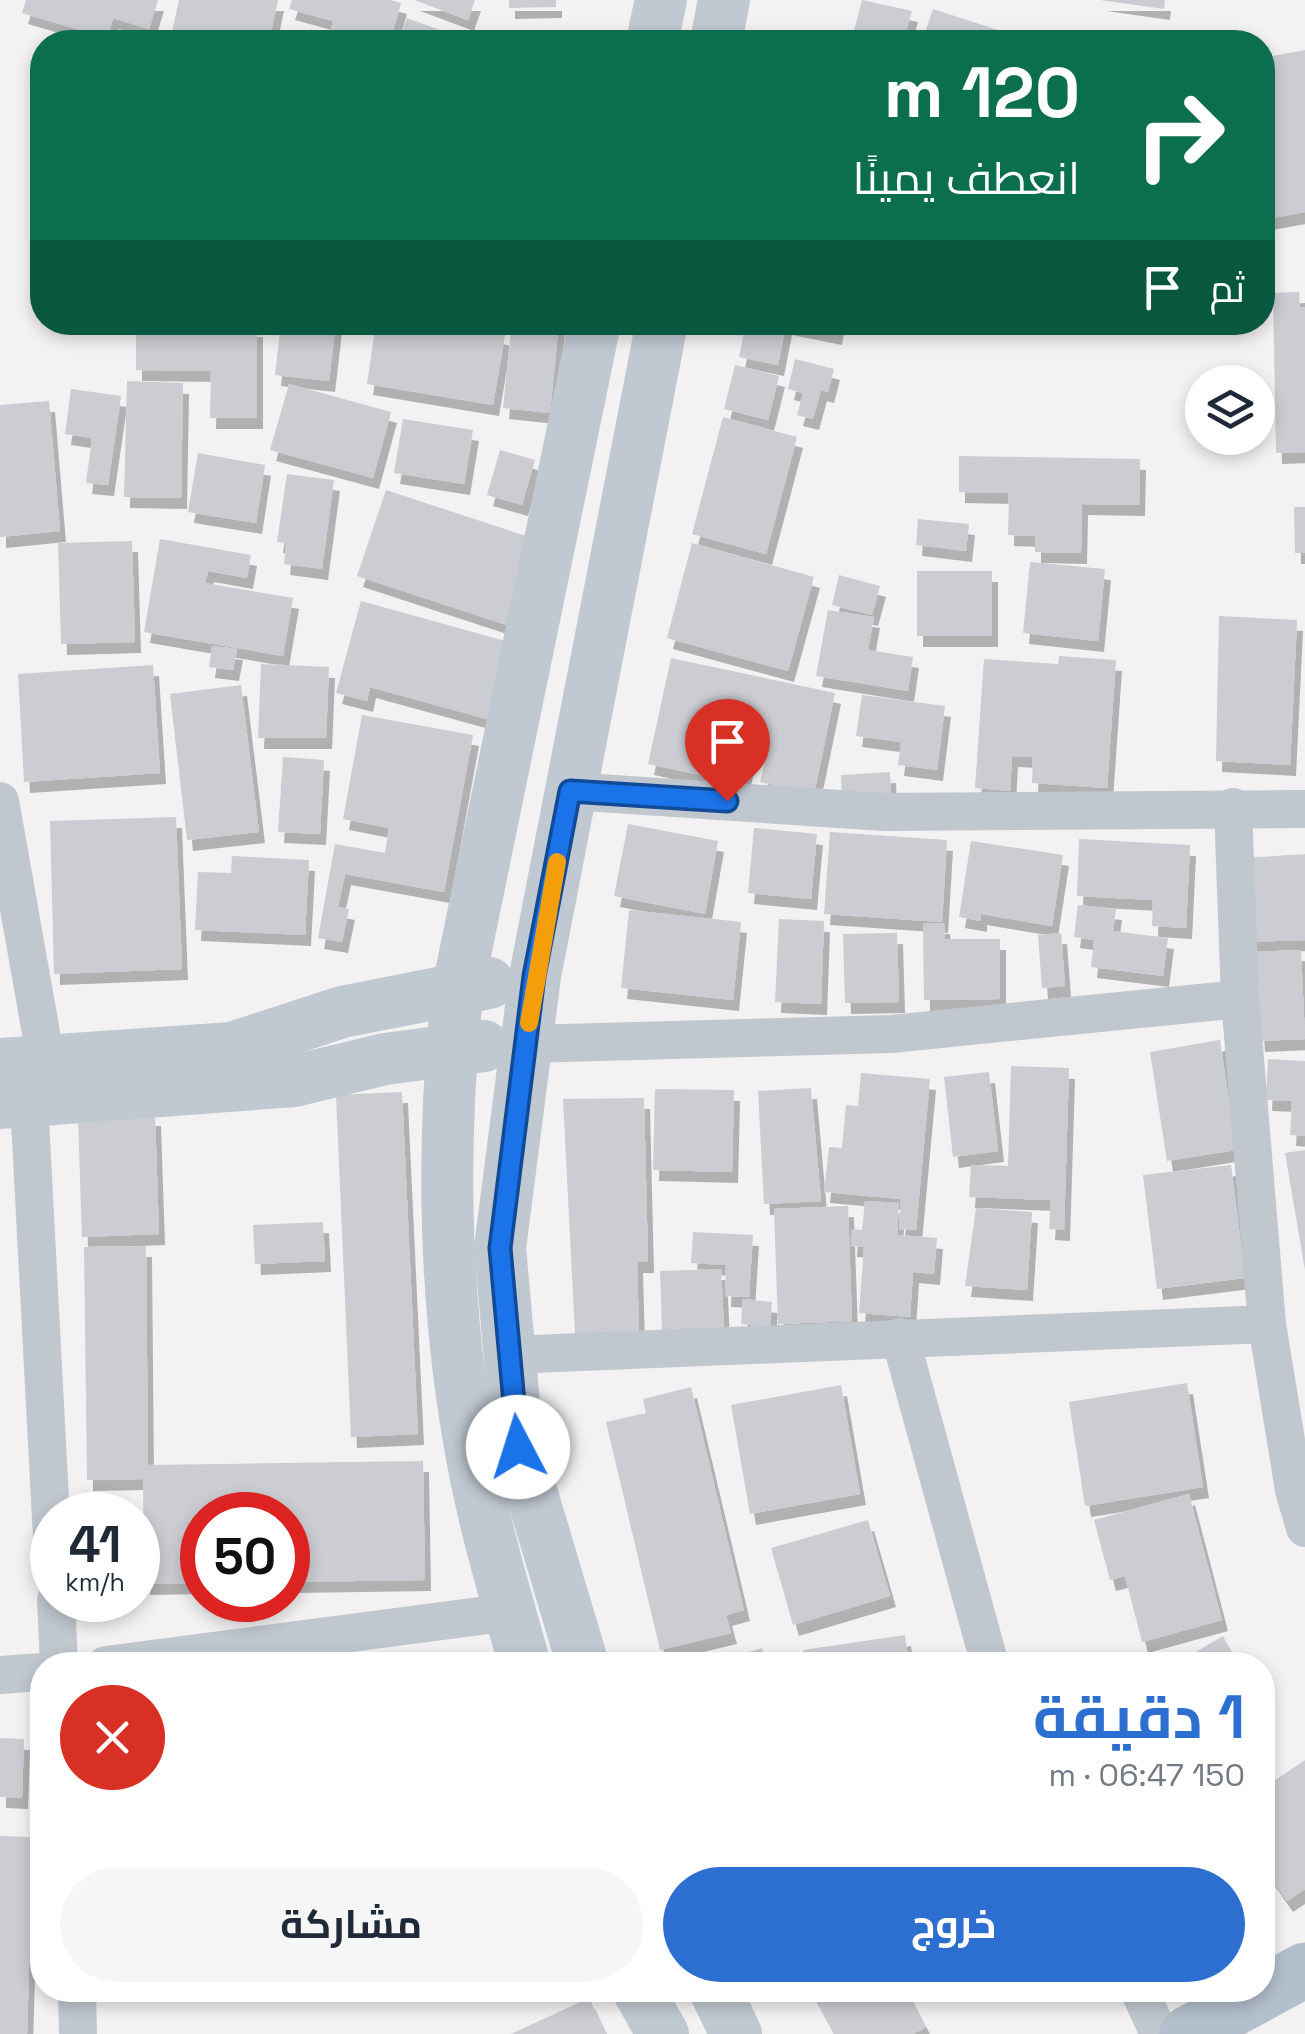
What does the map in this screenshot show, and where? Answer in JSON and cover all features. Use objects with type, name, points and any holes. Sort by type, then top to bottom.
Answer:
[{"type":"main road","points":[[655,30],[661,0]]},
{"type":"main road","points":[[718,30],[724,0]]},
{"type":"main road","points":[[521,1652],[475,1473],[448,1272],[451,1048],[458,988],[592,335]]},
{"type":"main road","points":[[579,1652],[518,1447],[500,1248],[534,976],[659,335]]},
{"type":"main road","points":[[19,1082],[232,1048],[342,1012],[534,976]]},
{"type":"main road","points":[[19,1082],[294,1081],[451,1048],[526,1044]]},
{"type":"main road","points":[[1275,1986],[1305,1970]]},
{"type":"main road","points":[[645,2002],[663,2034]]},
{"type":"main road","points":[[721,2002],[736,2034]]},
{"type":"main road","points":[[1187,2034],[1246,2002]]},
{"type":"street","points":[[570,791],[884,812],[1305,810]]},
{"type":"street","points":[[0,801],[49,1492]]},
{"type":"street","points":[[1233,808],[1240,999],[1267,1324],[1305,1528]]},
{"type":"street","points":[[526,1044],[892,1034],[1240,999]]},
{"type":"street","points":[[509,1355],[900,1336],[1267,1324]]},
{"type":"street","points":[[900,1336],[986,1652]]},
{"type":"street","points":[[205,1652],[510,1612]]},
{"type":"street","points":[[57,1622],[59,1652]]},
{"type":"street","points":[[0,1675],[30,1673]]},
{"type":"street","points":[[77,2002],[78,2034]]},
{"type":"street","points":[[1144,2002],[1159,2034]]},
{"type":"building","points":[[26,0],[158,0],[149,29],[113,18],[109,30],[80,30],[22,13]]},
{"type":"building","points":[[179,0],[278,0],[272,30],[172,30]]},
{"type":"building","points":[[292,0],[401,3],[393,30],[331,30],[333,21],[289,9]]},
{"type":"building","points":[[414,0],[475,0],[468,20]]},
{"type":"building","points":[[509,0],[556,0],[556,7],[509,8]]},
{"type":"building","points":[[862,0],[912,11],[906,30],[854,30]]},
{"type":"building","points":[[1100,0],[1165,0],[1164,9]]},
{"type":"building","points":[[933,9],[998,30],[926,30]]},
{"type":"building","points":[[407,18],[440,30],[402,30]]},
{"type":"building","points":[[1305,50],[1305,212],[1275,218],[1275,56]]},
{"type":"building","points":[[1299,292],[1300,307],[1305,307],[1305,452],[1276,453],[1275,293]]},
{"type":"building","points":[[136,335],[257,335],[257,418],[210,418],[211,371],[136,370]]},
{"type":"building","points":[[280,335],[334,335],[329,381],[275,375]]},
{"type":"building","points":[[374,335],[505,335],[493,405],[367,384]]},
{"type":"building","points":[[511,335],[558,335],[550,413],[503,408]]},
{"type":"building","points":[[743,335],[784,335],[778,365],[739,357]]},
{"type":"building","points":[[795,359],[834,369],[828,392],[821,390],[813,419],[797,415],[803,393],[788,389]]},
{"type":"building","points":[[735,365],[779,376],[768,420],[724,409]]},
{"type":"building","points":[[127,381],[183,383],[181,498],[124,497]]},
{"type":"building","points":[[289,384],[391,412],[373,478],[270,450]]},
{"type":"building","points":[[71,389],[121,396],[108,485],[86,483],[92,438],[65,434]]},
{"type":"building","points":[[49,401],[60,531],[0,537],[0,405]]},
{"type":"building","points":[[723,417],[797,437],[766,554],[692,534]]},
{"type":"building","points":[[403,419],[473,430],[464,484],[394,473]]},
{"type":"building","points":[[500,450],[535,460],[522,505],[487,495]]},
{"type":"building","points":[[198,453],[265,465],[256,523],[188,512]]},
{"type":"building","points":[[959,456],[1140,459],[1139,505],[1082,504],[1081,553],[1035,552],[1035,536],[1008,535],[1009,493],[959,492]]},
{"type":"building","points":[[287,474],[334,480],[322,569],[284,564],[286,543],[277,542]]},
{"type":"building","points":[[386,490],[538,540],[510,626],[357,576]]},
{"type":"building","points":[[1294,507],[1305,507],[1305,553],[1295,553]]},
{"type":"building","points":[[918,519],[969,524],[966,551],[916,545]]},
{"type":"building","points":[[160,539],[251,555],[247,578],[208,571],[205,583],[293,598],[283,656],[144,632]]},
{"type":"building","points":[[132,541],[135,642],[61,644],[58,543]]},
{"type":"building","points":[[692,543],[814,577],[788,671],[667,638]]},
{"type":"building","points":[[1030,562],[1105,569],[1098,641],[1023,633]]},
{"type":"building","points":[[917,571],[992,571],[992,636],[917,636]]},
{"type":"building","points":[[839,575],[880,586],[872,615],[832,605]]},
{"type":"building","points":[[361,601],[509,642],[487,719],[370,687],[367,701],[336,693]]},
{"type":"building","points":[[828,610],[874,617],[868,650],[913,657],[908,691],[816,676]]},
{"type":"building","points":[[1219,616],[1297,620],[1290,765],[1216,761]]},
{"type":"building","points":[[212,646],[237,649],[233,670],[209,667]]},
{"type":"building","points":[[1059,656],[1116,660],[1107,788],[1032,783],[1033,757],[1012,756],[1010,791],[975,788],[984,659],[1058,664]]},
{"type":"building","points":[[671,658],[835,693],[814,794],[760,782],[768,747],[752,743],[743,784],[648,764]]},
{"type":"building","points":[[261,664],[329,667],[326,738],[258,738]]},
{"type":"building","points":[[153,665],[160,773],[24,782],[18,674]]},
{"type":"building","points":[[241,685],[259,832],[187,840],[170,694]]},
{"type":"building","points":[[862,695],[945,706],[937,770],[898,765],[901,742],[856,736]]},
{"type":"building","points":[[362,715],[473,735],[444,892],[345,874],[338,907],[349,909],[342,942],[318,938],[335,844],[385,853],[389,828],[343,819]]},
{"type":"building","points":[[283,757],[324,760],[320,834],[278,832]]},
{"type":"building","points":[[890,772],[891,793],[842,796],[841,775]]},
{"type":"building","points":[[176,817],[182,969],[54,974],[50,821]]},
{"type":"building","points":[[628,824],[718,841],[705,914],[614,896]]},
{"type":"building","points":[[754,828],[817,834],[811,899],[748,893]]},
{"type":"building","points":[[830,832],[947,840],[942,922],[824,914]]},
{"type":"building","points":[[1079,839],[1190,845],[1186,928],[1152,926],[1153,900],[1077,896]]},
{"type":"building","points":[[971,841],[1063,855],[1052,926],[981,914],[981,921],[959,917]]},
{"type":"building","points":[[1305,854],[1305,940],[1246,942],[1243,858]]},
{"type":"building","points":[[232,856],[309,860],[305,935],[195,930],[198,872],[231,873]]},
{"type":"building","points":[[1078,905],[1116,909],[1113,931],[1168,938],[1163,976],[1091,967],[1094,940],[1074,937]]},
{"type":"building","points":[[629,910],[741,922],[733,1000],[621,988]]},
{"type":"building","points":[[779,919],[824,921],[821,1004],[775,1002]]},
{"type":"building","points":[[944,923],[945,939],[1000,939],[1000,999],[924,1000],[923,924]]},
{"type":"building","points":[[897,933],[899,1002],[845,1003],[843,934]]},
{"type":"building","points":[[1061,933],[1065,986],[1042,988],[1038,935]]},
{"type":"building","points":[[1301,950],[1305,1039],[1259,1041],[1254,952]]},
{"type":"building","points":[[1220,1040],[1236,1150],[1167,1161],[1150,1052]]},
{"type":"building","points":[[1268,1059],[1305,1061],[1305,1136],[1290,1135],[1292,1101],[1266,1100]]},
{"type":"building","points":[[1011,1066],[1069,1068],[1064,1230],[1049,1229],[1051,1200],[969,1197],[971,1165],[1008,1166]]},
{"type":"building","points":[[989,1072],[998,1151],[953,1157],[944,1077]]},
{"type":"building","points":[[861,1073],[930,1079],[916,1230],[899,1229],[901,1199],[824,1192],[829,1147],[842,1148],[846,1105],[858,1106]]},
{"type":"building","points":[[811,1088],[821,1201],[764,1204],[758,1091]]},
{"type":"building","points":[[655,1089],[734,1090],[732,1172],[653,1170]]},
{"type":"building","points":[[402,1092],[418,1434],[351,1437],[336,1095]]},
{"type":"building","points":[[644,1098],[648,1262],[637,1262],[639,1333],[575,1334],[563,1099]]},
{"type":"building","points":[[155,1115],[159,1234],[82,1237],[78,1118]]},
{"type":"building","points":[[1305,1150],[1305,1270],[1285,1153]]},
{"type":"building","points":[[1231,1165],[1245,1278],[1157,1289],[1143,1175]]},
{"type":"building","points":[[865,1201],[899,1203],[897,1235],[937,1238],[934,1274],[913,1272],[910,1317],[859,1313],[864,1247],[851,1246],[852,1229],[862,1230]]},
{"type":"building","points":[[848,1206],[852,1321],[778,1324],[774,1209]]},
{"type":"building","points":[[976,1208],[1032,1212],[1027,1290],[965,1286]]},
{"type":"building","points":[[323,1222],[325,1261],[255,1264],[253,1225]]},
{"type":"building","points":[[693,1232],[753,1235],[749,1297],[725,1296],[726,1265],[691,1263]]},
{"type":"building","points":[[146,1246],[148,1465],[423,1461],[425,1580],[310,1582],[310,1492],[180,1492],[180,1583],[160,1584],[160,1492],[143,1492],[143,1479],[87,1480],[84,1247]]},
{"type":"building","points":[[721,1269],[724,1328],[662,1330],[660,1271]]},
{"type":"building","points":[[743,1299],[772,1302],[770,1327],[741,1324]]},
{"type":"building","points":[[1187,1383],[1203,1487],[1085,1506],[1069,1402]]},
{"type":"building","points":[[841,1385],[860,1494],[750,1514],[731,1405]]},
{"type":"building","points":[[691,1387],[744,1610],[726,1615],[731,1633],[660,1650],[606,1422],[646,1413],[643,1399]]},
{"type":"building","points":[[1189,1494],[1222,1620],[1142,1642],[1125,1576],[1110,1580],[1094,1520]]},
{"type":"building","points":[[868,1520],[890,1596],[793,1625],[771,1548]]},
{"type":"building","points":[[905,1635],[907,1652],[803,1652]]},
{"type":"building","points":[[1223,1636],[1232,1652],[1195,1652]]},
{"type":"building","points":[[0,1738],[24,1739],[22,1798],[0,1797]]},
{"type":"building","points":[[1305,1760],[1305,1889],[1287,1901],[1275,1884],[1275,1780]]},
{"type":"building","points":[[0,1836],[30,1837],[27,2034],[0,2034]]},
{"type":"building","points":[[580,2002],[591,2002],[606,2034],[511,2034]]},
{"type":"building","points":[[817,2002],[913,2002],[926,2027],[913,2034],[834,2034]]},
{"type":"slow traffic","points":[[529,1023],[534,976],[557,862]]},
{"type":"route","points":[[518,1447],[500,1248],[534,976],[570,791],[727,801]]}]
